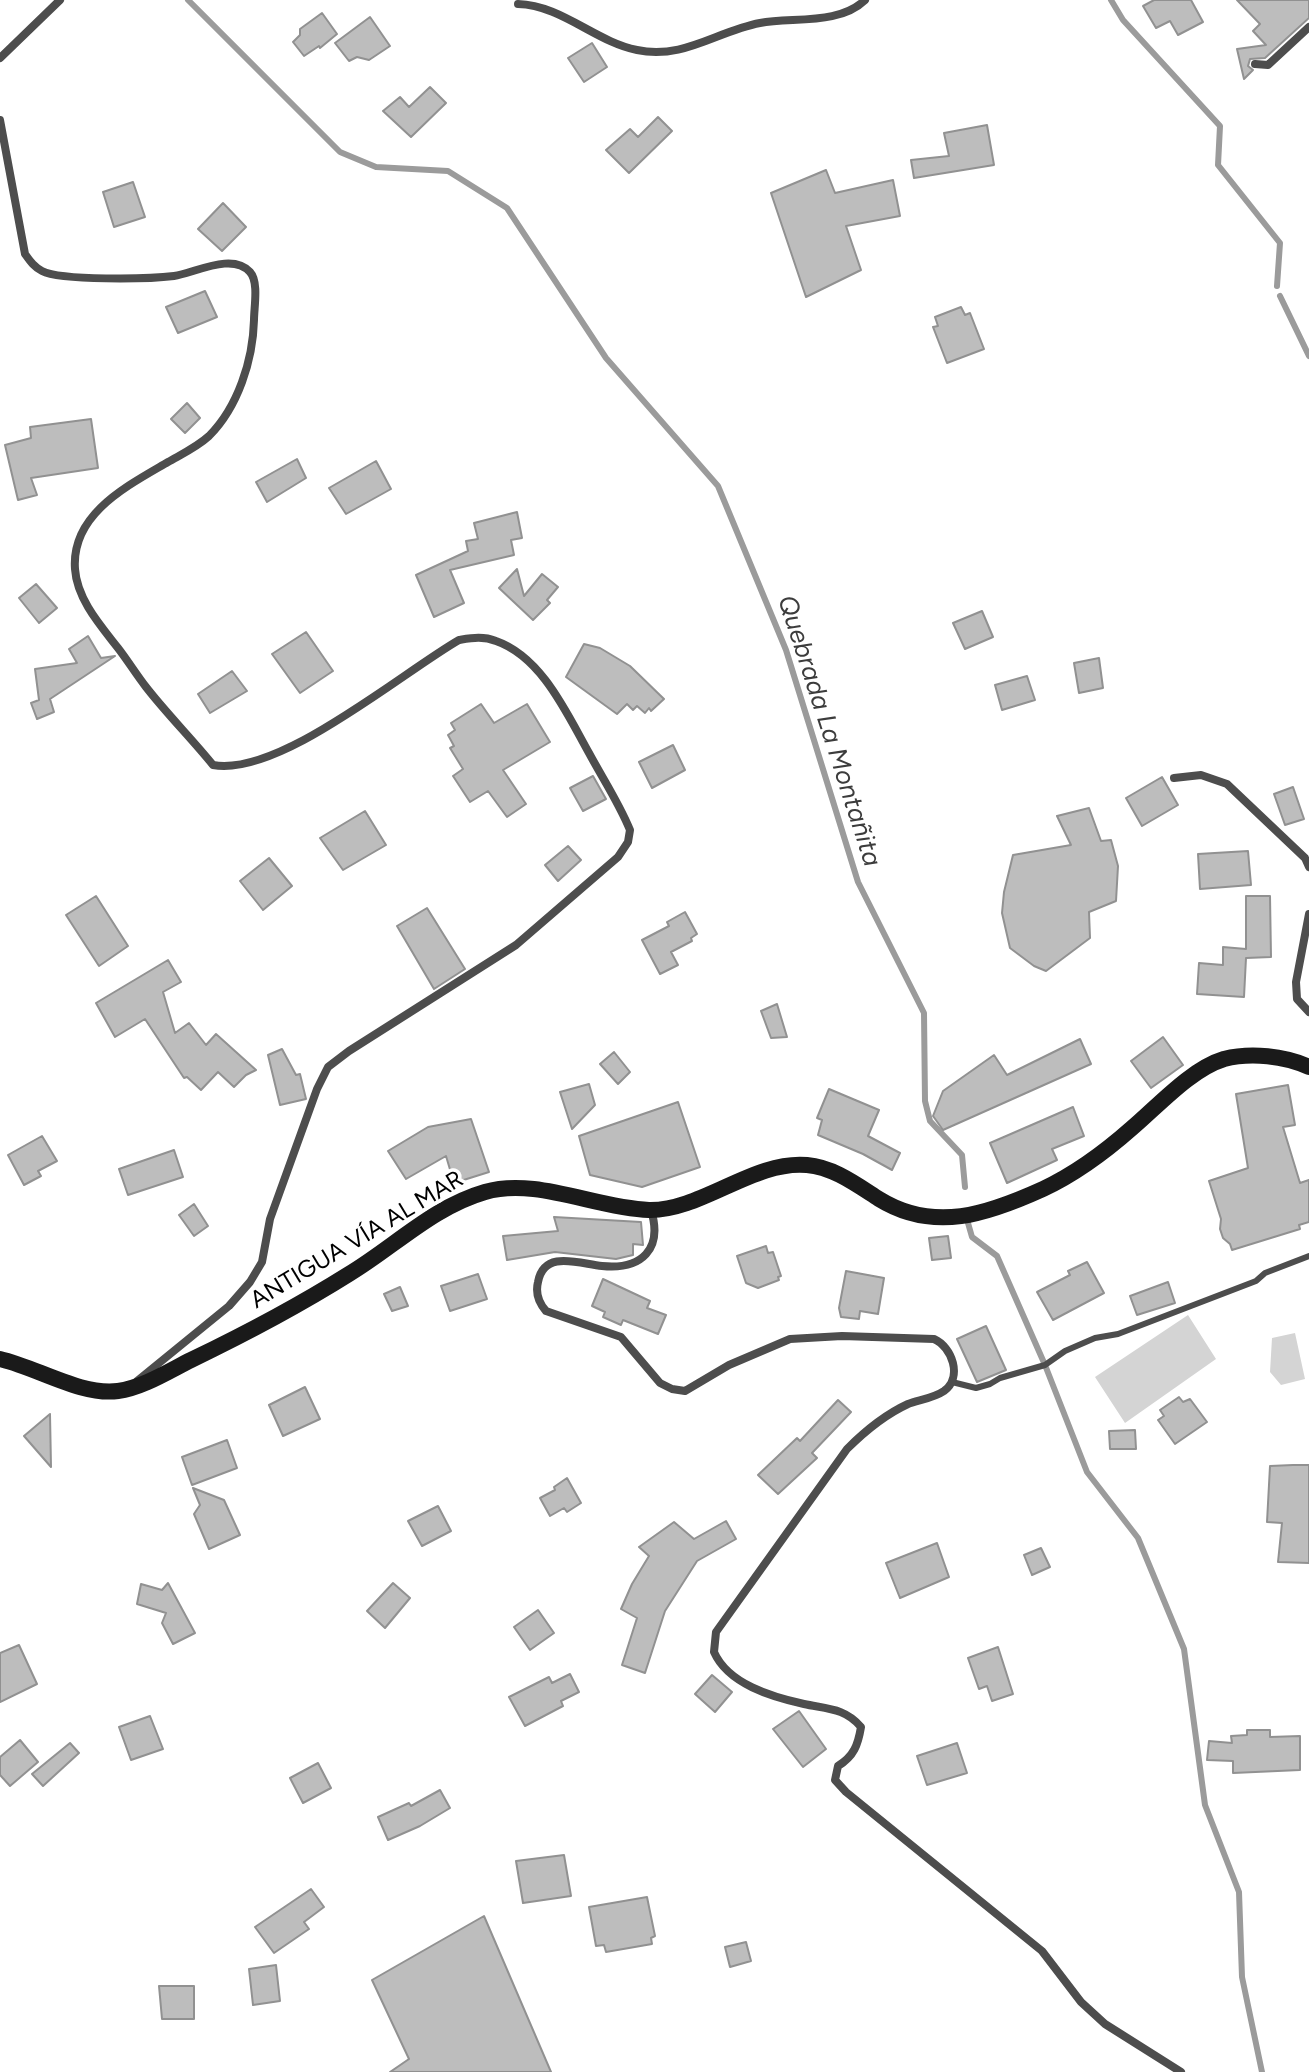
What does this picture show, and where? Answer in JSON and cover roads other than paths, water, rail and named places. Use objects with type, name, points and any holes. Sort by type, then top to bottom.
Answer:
[{"type":"main road","name":"ANTIGUA VÍA AL MAR","points":[[0,1359],[100,1391],[128,1388],[255,1329],[350,1274],[427,1220],[486,1191],[517,1187],[651,1210],[691,1201],[766,1171],[807,1165],[829,1170],[887,1204],[922,1217],[958,1219],[1043,1189],[1073,1172],[1129,1131],[1189,1079],[1222,1060],[1258,1055],[1309,1067]]},
{"type":"street","points":[[0,58],[60,0]]},
{"type":"street","points":[[518,4],[546,11],[623,47],[655,53],[691,48],[762,23],[848,13],[865,0]]},
{"type":"street","points":[[1255,64],[1268,65],[1309,27]]},
{"type":"street","points":[[0,120],[25,254],[43,272],[65,278],[154,277],[180,275],[227,264],[250,272],[254,283],[254,329],[246,369],[223,418],[193,448],[103,504],[87,521],[75,551],[75,571],[80,591],[102,628],[147,688],[213,765],[244,765],[291,748],[459,640],[477,637],[493,639],[521,657],[539,674],[562,705],[630,830],[628,842],[618,857],[516,945],[328,1067],[317,1089],[270,1219],[262,1262],[250,1282],[229,1306],[128,1388]]},
{"type":"street","points":[[1174,778],[1201,775],[1227,784],[1305,858],[1309,867]]},
{"type":"street","points":[[1309,914],[1296,982],[1297,999],[1309,1012]]},
{"type":"street","points":[[651,1210],[657,1230],[652,1247],[643,1258],[619,1266],[565,1260],[546,1267],[540,1275],[537,1291],[539,1302],[546,1311],[621,1337],[660,1383],[672,1389],[685,1391],[753,1354],[790,1339],[815,1336],[934,1339],[949,1351],[954,1370],[952,1382],[943,1392],[884,1417],[847,1449],[716,1632],[714,1652],[727,1671],[751,1687],[804,1704],[837,1709],[853,1717],[861,1727],[856,1750],[849,1760],[838,1766],[835,1780],[840,1786],[1042,1951],[1081,2002],[1105,2024],[1181,2072]]},
{"type":"lane","points":[[952,1382],[976,1388],[1045,1365],[1065,1351],[1095,1338],[1118,1334],[1191,1307],[1309,1256]]},
{"type":"waterway","name":"Quebrada La Montañita","points":[[188,0],[340,152],[376,167],[448,171],[507,208],[606,358],[718,486],[786,650],[858,882],[924,1013],[925,1101],[930,1121],[962,1155],[965,1187]]},
{"type":"waterway","points":[[1111,0],[1123,20],[1220,126],[1218,165],[1280,243],[1277,286]]},
{"type":"waterway","points":[[1280,296],[1309,356]]},
{"type":"waterway","name":"Quebrada La Montañita","points":[[968,1223],[972,1237],[997,1256],[1087,1472],[1138,1538],[1184,1649],[1205,1805],[1239,1892],[1242,1977],[1262,2072]]}]
